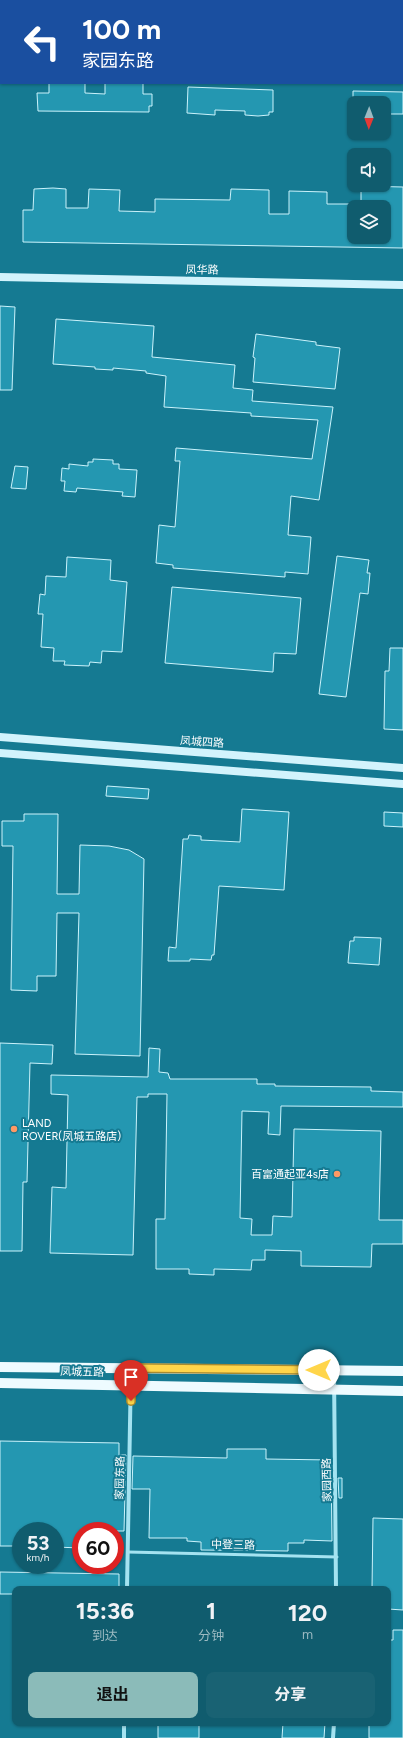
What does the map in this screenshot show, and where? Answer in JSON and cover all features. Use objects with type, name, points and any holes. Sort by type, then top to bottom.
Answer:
[{"type":"main road","name":"凤城五路","points":[[0,1367],[403,1372]]},
{"type":"main road","name":"凤城五路","points":[[0,1383],[403,1391]]},
{"type":"street","name":"凤华路","points":[[0,277],[403,284]]},
{"type":"street","name":"凤城四路","points":[[0,737],[403,768]]},
{"type":"street","points":[[0,754],[403,784]]},
{"type":"street","name":"家园东路","points":[[127,1586],[132,1385],[131,1368]]},
{"type":"street","name":"家园西路","points":[[334,1370],[336,1586]]},
{"type":"street","points":[[124,1726],[124,1738]]},
{"type":"street","points":[[333,1738],[334,1726]]},
{"type":"lane","name":"中登三路","points":[[128,1552],[337,1557]]},
{"type":"building","points":[[49,84],[85,84],[85,93],[105,94],[105,84],[143,84],[143,94],[152,94],[152,106],[149,106],[149,112],[38,111],[37,93],[49,93]]},
{"type":"building","points":[[188,87],[273,90],[273,112],[269,112],[269,115],[258,116],[245,115],[245,111],[215,110],[215,115],[187,113]]},
{"type":"building","points":[[353,91],[403,92],[403,114],[391,114],[391,96],[353,96]]},
{"type":"building","points":[[391,187],[403,187],[403,248],[23,242],[23,210],[33,210],[34,189],[53,188],[66,189],[66,208],[88,208],[89,189],[120,190],[119,211],[155,212],[155,199],[230,200],[231,189],[269,190],[269,214],[289,214],[289,191],[327,192],[327,204],[347,204],[347,244],[391,244],[391,200],[361,200],[361,192],[391,192]]},
{"type":"building","points":[[0,306],[15,307],[12,390],[0,390]]},
{"type":"building","points":[[56,319],[154,326],[152,357],[235,365],[233,388],[253,390],[252,401],[333,407],[319,500],[291,496],[288,535],[311,537],[308,574],[285,572],[285,577],[173,568],[173,565],[156,563],[159,525],[175,527],[180,461],[175,461],[176,448],[312,459],[318,420],[251,416],[251,413],[164,407],[166,376],[146,373],[146,371],[113,368],[113,370],[95,369],[95,367],[53,364]]},
{"type":"building","points":[[256,334],[316,342],[316,345],[340,348],[335,389],[253,382],[255,358],[253,357]]},
{"type":"building","points":[[93,459],[113,460],[113,464],[119,464],[119,469],[137,470],[135,497],[122,496],[123,492],[77,488],[76,492],[64,491],[65,481],[61,481],[62,468],[69,469],[69,464],[88,466],[88,462],[93,462]]},
{"type":"building","points":[[15,466],[28,467],[26,489],[11,488]]},
{"type":"building","points":[[337,556],[369,560],[367,573],[370,573],[368,594],[360,593],[346,697],[319,694]]},
{"type":"building","points":[[67,557],[111,560],[110,580],[127,582],[122,652],[102,651],[101,663],[90,662],[89,666],[64,665],[65,661],[53,661],[54,648],[41,647],[43,614],[38,614],[40,594],[45,595],[46,576],[66,577]]},
{"type":"building","points":[[172,587],[301,598],[296,654],[274,653],[273,672],[165,663]]},
{"type":"building","points":[[390,648],[403,648],[403,730],[384,729],[385,671],[389,671]]},
{"type":"building","points":[[107,786],[149,789],[148,799],[106,796]]},
{"type":"building","points":[[242,809],[289,812],[284,890],[219,886],[214,955],[212,955],[211,960],[190,959],[190,961],[168,961],[169,947],[176,948],[183,839],[188,839],[189,835],[201,836],[201,840],[240,842]]},
{"type":"building","points":[[384,812],[403,813],[403,827],[384,826]]},
{"type":"building","points":[[24,814],[58,814],[57,894],[79,894],[80,845],[109,846],[129,850],[144,859],[140,1056],[75,1054],[79,913],[57,913],[56,976],[37,976],[37,991],[11,990],[13,846],[2,846],[2,821],[24,821]]},
{"type":"building","points":[[354,937],[381,938],[379,965],[348,963],[350,941],[354,941]]},
{"type":"building","name":"LAND ROVER(凤城五路店)","points":[[0,1043],[53,1045],[52,1064],[30,1063],[27,1182],[23,1182],[22,1251],[0,1251]]},
{"type":"building","points":[[149,1048],[160,1049],[159,1072],[168,1073],[170,1079],[257,1079],[257,1084],[275,1084],[275,1086],[371,1087],[371,1091],[403,1092],[403,1107],[281,1106],[280,1135],[268,1134],[269,1112],[242,1111],[240,1218],[252,1219],[251,1235],[272,1235],[273,1216],[292,1217],[294,1129],[381,1131],[379,1220],[403,1220],[403,1244],[372,1244],[371,1267],[301,1266],[301,1251],[265,1250],[265,1260],[252,1260],[251,1270],[214,1269],[214,1275],[189,1274],[189,1269],[156,1269],[156,1219],[165,1219],[167,1094],[148,1094],[148,1097],[137,1097],[133,1255],[50,1253],[52,1187],[66,1188],[68,1095],[51,1094],[51,1075],[148,1077]]},
{"type":"building","points":[[0,1441],[119,1443],[119,1455],[126,1455],[124,1531],[124,1522],[72,1522],[72,1548],[64,1547],[64,1522],[12,1522],[12,1546],[0,1546]]},
{"type":"building","points":[[227,1449],[266,1449],[266,1459],[331,1460],[332,1541],[304,1540],[304,1543],[288,1543],[288,1551],[201,1550],[201,1542],[187,1541],[187,1538],[149,1538],[150,1489],[132,1489],[133,1456],[227,1458]]},
{"type":"building","points":[[338,1478],[342,1478],[342,1498],[339,1498]]},
{"type":"building","points":[[373,1518],[403,1519],[403,1610],[391,1609],[391,1586],[372,1586]]},
{"type":"building","points":[[0,1572],[12,1572],[12,1574],[119,1574],[119,1586],[12,1586],[12,1594],[0,1594]]},
{"type":"building","points":[[393,1630],[403,1630],[403,1738],[369,1738],[369,1726],[391,1726],[391,1640],[393,1640]]},
{"type":"building","points":[[158,1726],[199,1726],[199,1738],[158,1738]]},
{"type":"building","points":[[283,1726],[325,1726],[324,1738],[282,1738]]},
{"type":"place","name":"LAND ROVER(凤城五路店)","points":[[14,1129]]},
{"type":"place","name":"百富通起亚4s店","points":[[337,1174]]},
{"type":"route","points":[[131,1401],[131,1368],[319,1370]]}]
